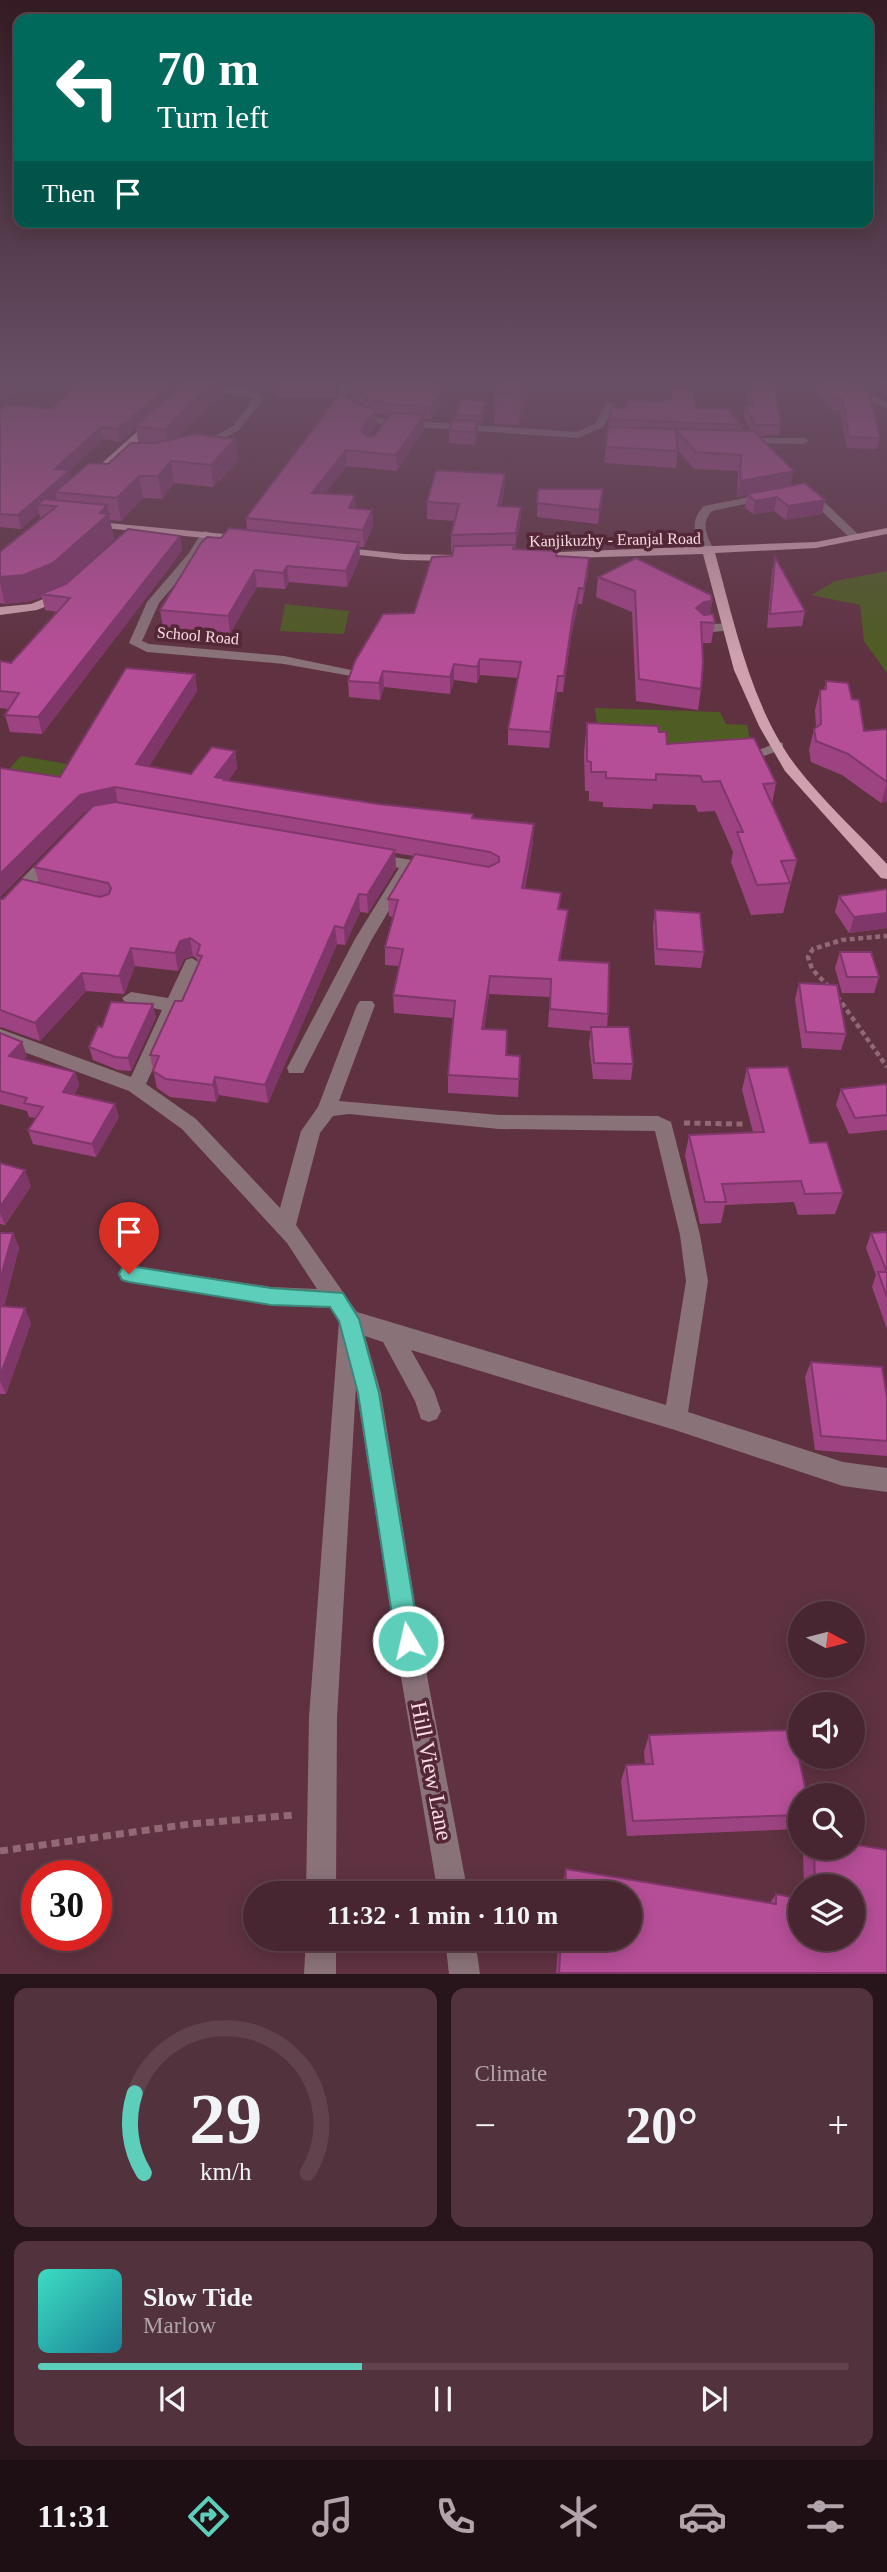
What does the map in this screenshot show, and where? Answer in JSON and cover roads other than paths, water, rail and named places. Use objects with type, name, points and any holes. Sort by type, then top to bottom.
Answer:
[{"type":"highway","points":[[72,497],[104,471]]},
{"type":"main road","points":[[80,523],[257,541]]},
{"type":"main road","points":[[121,542],[149,530]]},
{"type":"main road","points":[[708,550],[816,545],[887,531]]},
{"type":"main road","points":[[323,548],[447,562],[470,558]]},
{"type":"main road","name":"Kanjikuzhy - Eranjal Road","points":[[519,556],[708,550],[741,670],[790,768],[887,874]]},
{"type":"main road","points":[[0,611],[50,602],[72,588]]},
{"type":"street","points":[[790,493],[811,493],[856,538]]},
{"type":"street","points":[[708,550],[698,529],[700,514],[708,508],[778,495]]},
{"type":"street","name":"School Road","points":[[206,534],[194,555],[153,602],[135,643],[147,648],[284,660],[346,673]]},
{"type":"street","points":[[702,629],[729,627]]},
{"type":"street","points":[[733,762],[747,760],[778,746]]},
{"type":"street","points":[[0,911],[65,844]]},
{"type":"street","points":[[356,855],[449,871]]},
{"type":"street","points":[[296,1068],[348,963],[385,899],[409,865]]},
{"type":"street","points":[[21,888],[45,893]]},
{"type":"street","points":[[136,1086],[192,964]]},
{"type":"street","points":[[131,998],[171,1005]]},
{"type":"street","points":[[285,1226],[311,1131],[327,1109],[366,1006]]},
{"type":"street","name":"Hill View Lane","points":[[0,1036],[136,1086],[189,1125],[285,1226],[342,1309],[369,1393],[412,1665],[451,1881]]},
{"type":"street","points":[[327,1109],[349,1107],[499,1122],[658,1123],[664,1127],[690,1235],[697,1281],[675,1419]]},
{"type":"street","points":[[129,1274],[342,1309],[390,1334],[675,1419],[843,1474],[887,1480]]},
{"type":"street","points":[[321,1881],[323,1717],[342,1309]]},
{"type":"street","points":[[390,1334],[426,1399],[429,1411]]},
{"type":"street","points":[[320,1973],[321,1951]]},
{"type":"street","points":[[462,1951],[465,1973]]}]
